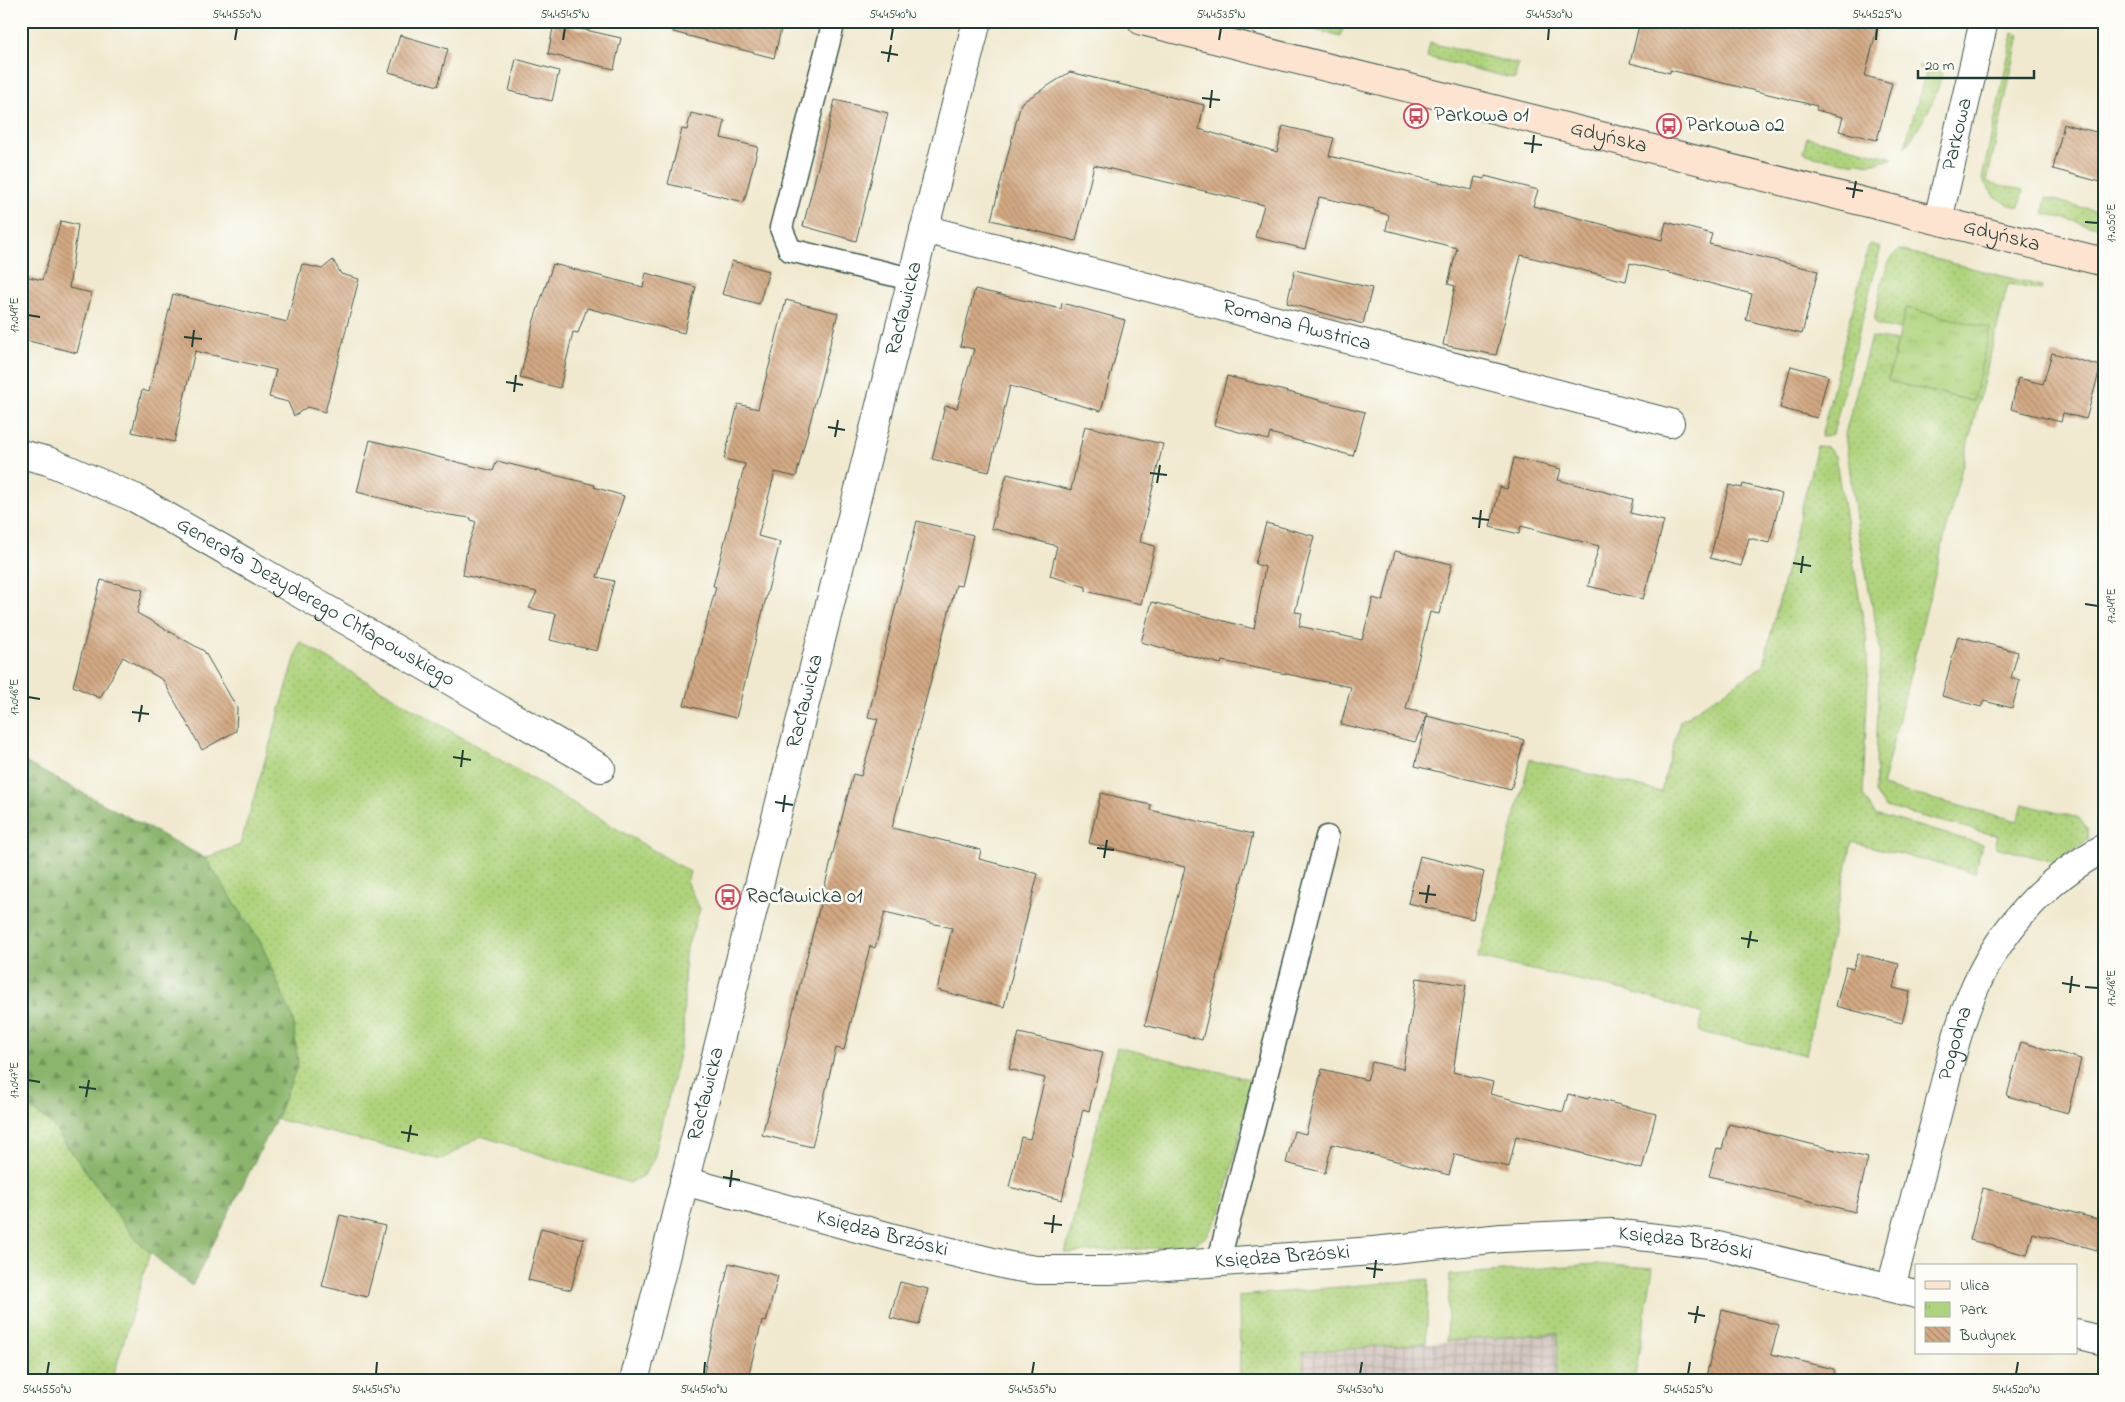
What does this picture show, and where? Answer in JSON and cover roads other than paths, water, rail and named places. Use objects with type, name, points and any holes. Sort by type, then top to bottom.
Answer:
[{"type":"street","name":"Racławicka","points":[[634,1381],[977,21]]},
{"type":"street","name":"Gdyńska","points":[[1142,21],[2104,262]]},
{"type":"street","name":"Parkowa","points":[[1938,220],[1984,21]]},
{"type":"street","name":"Romana Awstrica","points":[[924,229],[1670,423]]},
{"type":"street","name":"Generała Dezyderego Chłapowskiego","points":[[21,454],[48,461],[134,498],[601,768]]},
{"type":"street","name":"Pogodna","points":[[1904,1291],[1959,1032],[1982,973],[2011,925],[2036,898],[2078,861],[2104,848]]},
{"type":"street","name":"Księdza Brzóski","points":[[684,1181],[894,1238],[1023,1268],[1062,1271],[1110,1270],[1219,1260],[1373,1251],[1502,1238],[1612,1232],[1710,1244],[1904,1291]]},
{"type":"street","points":[[2078,1334],[2104,1341]]},
{"type":"lane","points":[[834,21],[781,228],[790,250],[911,279]]},
{"type":"lane","points":[[1219,1260],[1327,837]]},
{"type":"place","name":"Parkowa 01","points":[[1416,116]]},
{"type":"place","name":"Parkowa 02","points":[[1669,126]]},
{"type":"place","name":"Racławicka 01","points":[[728,897]]}]
